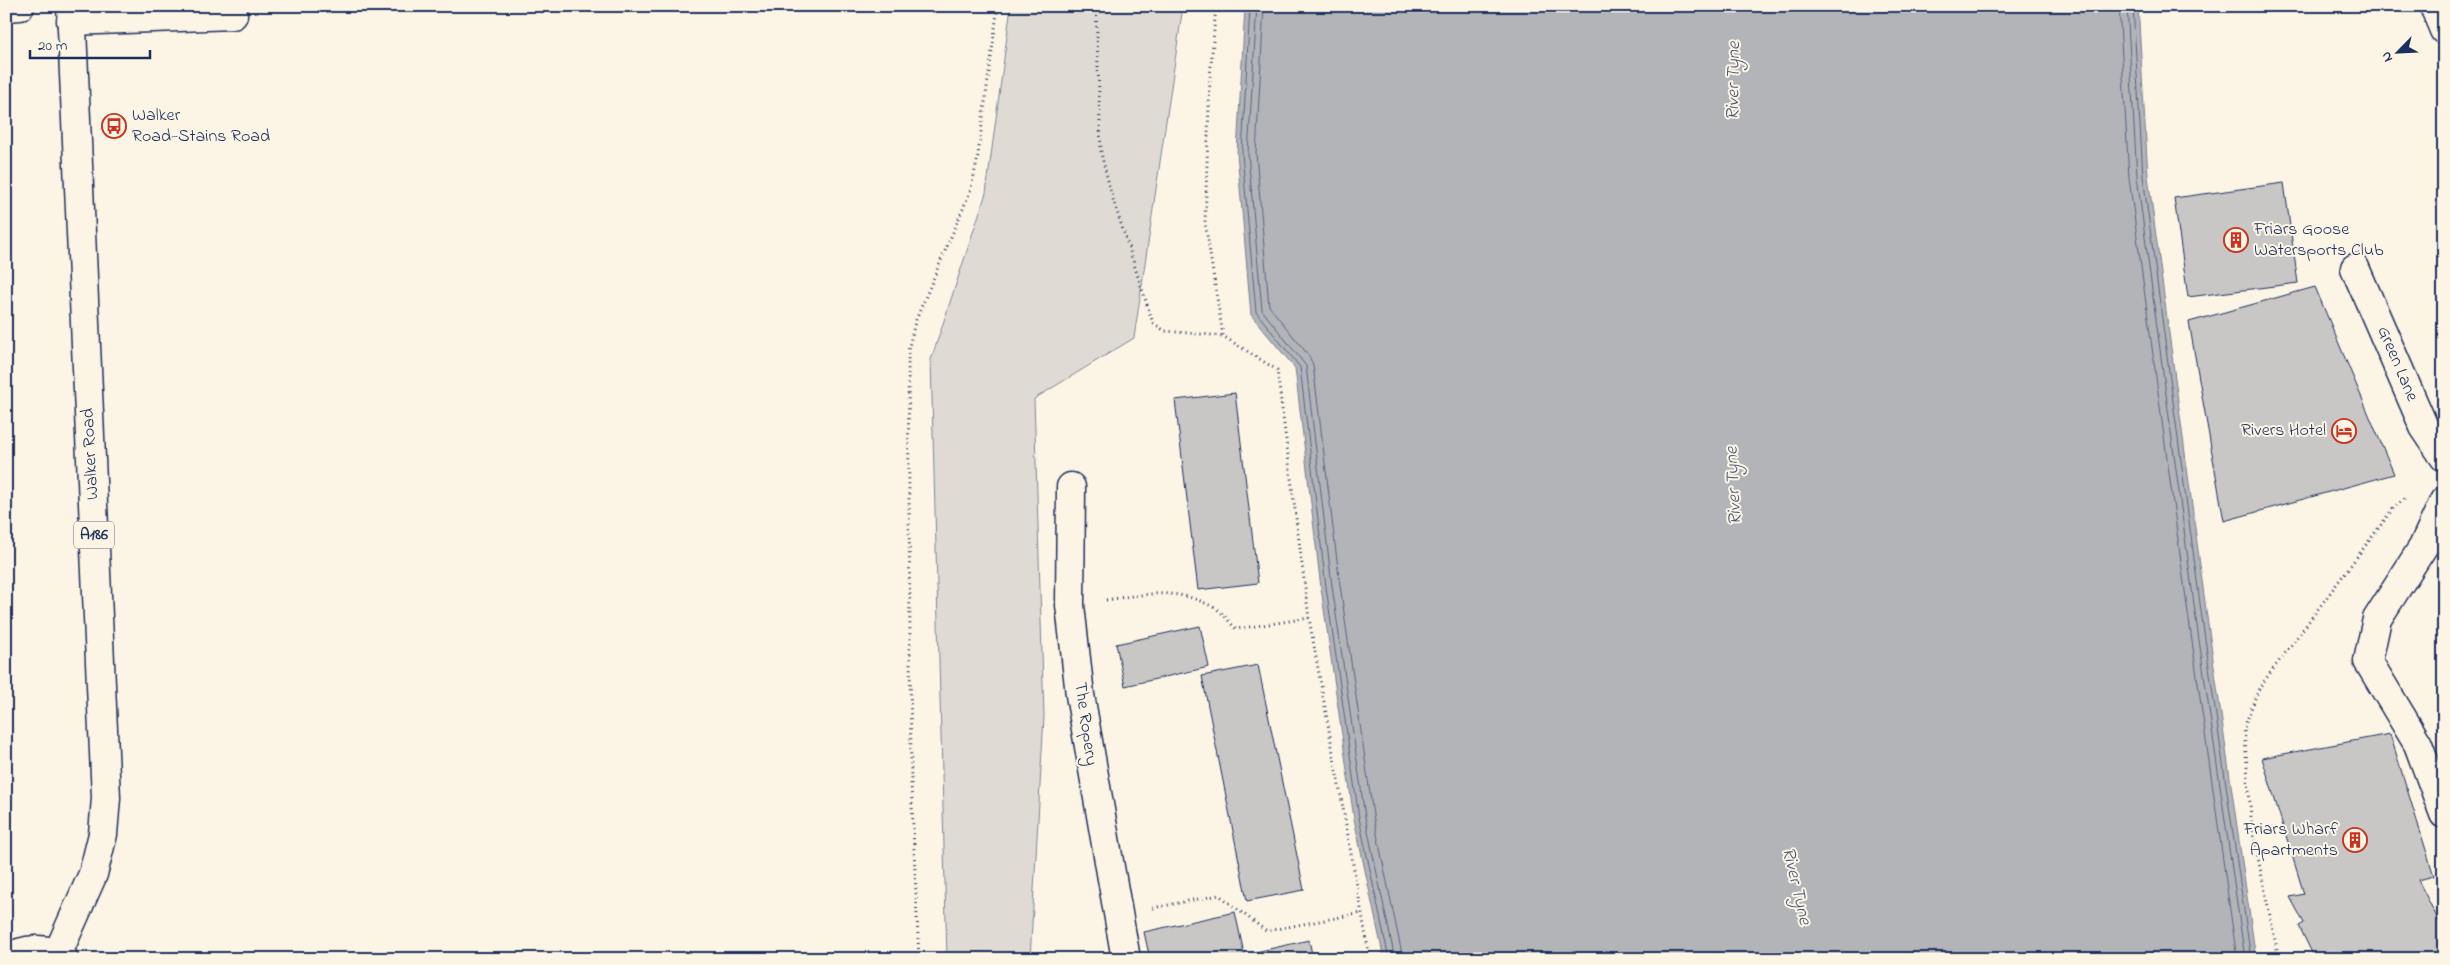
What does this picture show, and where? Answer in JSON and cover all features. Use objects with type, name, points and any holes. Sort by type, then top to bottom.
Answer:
[{"type":"street","points":[[6,7],[20,6]]},
{"type":"street","points":[[2434,6],[2444,30]]},
{"type":"street","points":[[71,14],[232,11]]},
{"type":"street","name":"Walker Road","points":[[61,956],[93,874],[103,834],[106,798],[71,14]]},
{"type":"street","name":"Green Lane","points":[[2355,268],[2424,427],[2444,457]]},
{"type":"street","name":"The Ropery","points":[[1071,487],[1070,605],[1086,741],[1126,959]]},
{"type":"street","points":[[2444,501],[2423,547],[2377,619],[2368,661],[2418,744],[2444,814]]},
{"type":"street","points":[[6,959],[28,950],[61,956]]},
{"type":"path","points":[[919,959],[911,783],[908,351],[914,322],[970,192],[977,162],[998,6]]},
{"type":"path","points":[[1096,6],[1101,153],[1111,192],[1154,323],[1166,331],[1223,336],[1277,370],[1309,618],[1370,959]]},
{"type":"path","points":[[1216,6],[1210,77],[1205,222],[1223,336]]},
{"type":"path","points":[[2279,959],[2252,829],[2244,728],[2259,688],[2395,506],[2409,495]]},
{"type":"path","points":[[1070,605],[1146,594],[1186,594],[1219,610],[1236,629],[1309,618]]},
{"type":"path","points":[[1118,914],[1219,895],[1266,931],[1362,913]]},
{"type":"shaded area","points":[[1011,6],[1183,6],[1134,338],[1034,399],[1044,716],[1030,959],[947,959],[931,360],[986,193]]},
{"type":"water","name":"River Tyne","points":[[1245,6],[2138,6],[2148,176],[2206,610],[2256,959],[1384,959],[1354,819],[1321,588],[1295,368],[1251,315],[1237,153]]},
{"type":"building","name":"Friars Goose Watersports Club","points":[[2284,183],[2298,283],[2188,297],[2174,198]]},
{"type":"building","points":[[2315,287],[2394,474],[2224,521],[2189,322]]},
{"type":"building","points":[[1235,393],[1258,583],[1198,590],[1175,400]]},
{"type":"building","points":[[1200,626],[1209,667],[1125,686],[1116,644]]},
{"type":"building","points":[[1258,665],[1304,890],[1247,901],[1202,676]]},
{"type":"building","name":"Friars Wharf Apartments","points":[[2390,734],[2434,876],[2418,880],[2444,931],[2444,959],[2315,959],[2299,926],[2304,923],[2290,897],[2304,894],[2262,758]]},
{"type":"building","points":[[1235,912],[1245,958],[1150,959],[1144,932]]},
{"type":"building","points":[[1309,940],[1313,959],[1257,959],[1256,952]]},
{"type":"place","name":"Walker Road-Stains Road","points":[[114,126]]},
{"type":"place","name":"Friars Goose Watersports Club","points":[[2236,240]]},
{"type":"place","name":"Rivers Hotel","points":[[2344,431]]},
{"type":"place","name":"Friars Wharf Apartments","points":[[2355,840]]}]
